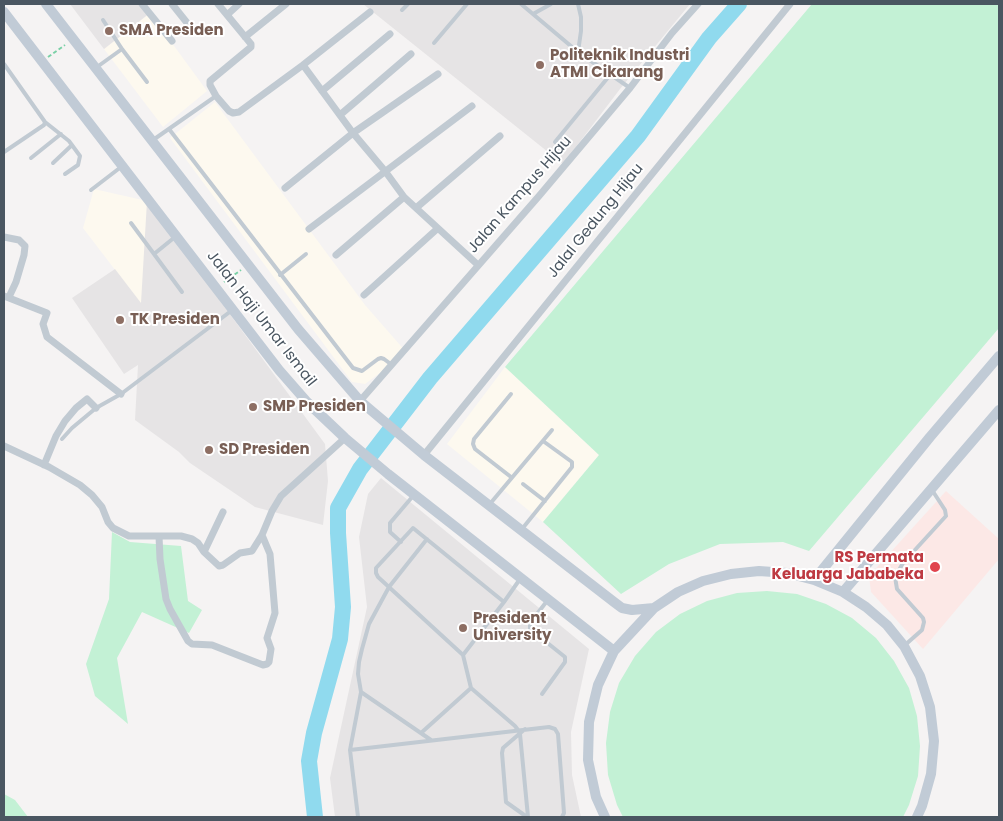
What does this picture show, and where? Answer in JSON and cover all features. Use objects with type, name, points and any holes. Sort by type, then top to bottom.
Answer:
[{"type":"main road","name":"Jalan Haji Umar Ismail","points":[[46,4],[298,329],[360,401],[421,453],[622,608],[642,610],[654,608]]},
{"type":"main road","name":"Jalan Haji Umar Ismail","points":[[5,15],[294,388],[349,441],[388,474],[614,651]]},
{"type":"main road","points":[[814,580],[930,437],[999,356]]},
{"type":"main road","points":[[843,592],[999,410]]},
{"type":"main road","points":[[605,817],[596,797],[588,760],[589,722],[598,685],[614,651],[654,608],[678,592],[704,581],[731,574],[759,571],[787,573],[814,580],[843,592],[866,607],[887,625],[904,646],[923,684],[930,708],[934,740],[932,774],[917,817]]},
{"type":"street","points":[[142,4],[172,41]]},
{"type":"street","points":[[172,4],[192,29]]},
{"type":"street","points":[[218,4],[251,44],[251,48],[210,81],[216,96],[233,113],[239,112],[303,65],[370,12]]},
{"type":"street","points":[[226,15],[239,4]]},
{"type":"street","points":[[245,37],[286,4]]},
{"type":"street","name":"Jalan Kampus Hijau","points":[[360,401],[630,88],[672,33],[698,4]]},
{"type":"street","name":"Jalal Gedung Hijau","points":[[421,453],[790,4]]},
{"type":"street","points":[[322,91],[390,34]]},
{"type":"street","points":[[340,115],[411,54]]},
{"type":"street","points":[[303,65],[353,133],[404,197],[478,265]]},
{"type":"street","points":[[285,188],[353,133],[438,74]]},
{"type":"street","points":[[309,229],[472,106]]},
{"type":"street","points":[[416,208],[500,136]]},
{"type":"street","points":[[336,255],[404,197]]},
{"type":"street","points":[[364,295],[437,229]]},
{"type":"street","points":[[4,237],[19,240],[25,246],[18,273],[6,296],[47,313],[43,324],[47,337],[121,394]]},
{"type":"street","points":[[44,465],[56,436],[76,408],[87,399],[96,408]]},
{"type":"street","points":[[4,446],[80,485],[102,507],[108,522],[113,528],[130,536],[181,536],[192,539],[198,543],[215,564],[223,565],[240,553],[252,551],[281,496],[349,441]]},
{"type":"street","points":[[204,552],[223,512]]},
{"type":"street","points":[[159,536],[160,559],[166,599],[188,641],[192,644],[212,645],[263,665],[269,662],[271,649],[267,638],[275,613],[270,554],[262,535]]},
{"type":"lane","points":[[402,10],[408,4]]},
{"type":"lane","points":[[434,42],[466,4]]},
{"type":"lane","points":[[521,4],[578,52],[630,88]]},
{"type":"lane","points":[[533,14],[551,4]]},
{"type":"lane","points":[[578,4],[581,17],[581,31],[578,52]]},
{"type":"lane","points":[[102,20],[147,82]]},
{"type":"lane","points":[[96,68],[122,48]]},
{"type":"lane","points":[[4,64],[45,122],[61,134],[80,156],[78,165],[65,174]]},
{"type":"lane","points":[[554,142],[610,75]]},
{"type":"lane","points":[[153,140],[216,96]]},
{"type":"lane","points":[[4,152],[44,125],[45,122]]},
{"type":"lane","points":[[169,129],[353,368],[362,372],[378,359],[384,359],[392,365]]},
{"type":"lane","points":[[31,158],[61,134]]},
{"type":"lane","points":[[53,163],[72,145]]},
{"type":"lane","points":[[91,190],[123,165]]},
{"type":"lane","points":[[131,223],[182,292]]},
{"type":"lane","points":[[154,254],[177,236]]},
{"type":"lane","points":[[280,275],[306,254]]},
{"type":"lane","points":[[62,439],[96,408],[121,394],[233,310]]},
{"type":"lane","points":[[511,394],[474,439],[473,444],[475,449],[511,477]]},
{"type":"lane","points":[[488,505],[552,430]]},
{"type":"lane","points":[[521,530],[572,464],[572,462],[543,441]]},
{"type":"lane","points":[[523,484],[545,501]]},
{"type":"lane","points":[[904,646],[922,630],[924,622],[923,618],[897,589],[895,577],[903,563],[946,516],[945,510],[931,489]]},
{"type":"lane","points":[[401,542],[390,532],[390,523],[415,495]]},
{"type":"lane","points":[[504,602],[413,528],[376,568],[376,573],[389,587],[463,655],[471,688],[515,726],[519,732],[528,817]]},
{"type":"lane","points":[[358,817],[350,750],[361,692],[358,674],[359,662],[366,632],[389,587],[427,539]]},
{"type":"lane","points":[[463,655],[521,578]]},
{"type":"lane","points":[[542,694],[565,662],[565,658],[530,629],[530,623],[548,599]]},
{"type":"lane","points":[[421,733],[471,688]]},
{"type":"lane","points":[[361,692],[431,741]]},
{"type":"lane","points":[[528,817],[510,806],[506,799],[502,750],[519,732],[525,729],[549,727],[558,734],[564,813],[562,817]]},
{"type":"lane","points":[[350,750],[519,732]]},
{"type":"path","points":[[42,61],[73,38]]},
{"type":"path","points":[[216,287],[249,264]]},
{"type":"shaded area","name":"SMA Presiden","points":[[70,4],[143,4],[150,13],[104,49]]},
{"type":"shaded area","name":"Politeknik Industri ATMI Cikarang","points":[[363,4],[690,4],[620,89],[563,164]]},
{"type":"shaded area","points":[[150,13],[207,91],[163,127],[104,49]]},
{"type":"shaded area","points":[[215,102],[365,305],[407,353],[365,384],[352,382],[170,138]]},
{"type":"shaded area","points":[[94,189],[147,201],[171,343],[83,228]]},
{"type":"shaded area","points":[[147,201],[325,444],[328,481],[323,525],[255,507],[190,463],[179,452],[135,420],[138,365],[124,374],[72,298],[115,269],[141,303]]},
{"type":"shaded area","points":[[505,367],[599,455],[543,522],[447,444]]},
{"type":"shaded area","name":"President University","points":[[381,478],[589,649],[571,732],[572,775],[581,817],[335,817],[330,778],[367,607],[359,537],[368,494]]},
{"type":"shaded area","name":"RS Permata Keluarga Jababeka","points":[[946,491],[999,539],[999,559],[923,649],[871,592],[869,576]]},
{"type":"green space","points":[[812,4],[999,4],[999,328],[809,551],[783,542],[720,544],[669,564],[621,594],[543,522],[599,455],[505,367]]},
{"type":"green space","points":[[112,532],[130,542],[181,546],[188,601],[202,610],[189,633],[142,612],[117,658],[128,724],[95,696],[86,664],[109,599]]},
{"type":"green space","points":[[767,591],[797,594],[826,604],[852,618],[876,638],[894,661],[909,688],[917,716],[920,746],[918,776],[909,805],[903,817],[623,817],[617,805],[608,775],[606,743],[610,712],[619,683],[635,656],[656,632],[680,614],[707,601],[737,593]]},
{"type":"green space","points":[[4,794],[15,800],[28,817],[4,817]]},
{"type":"waterway","points":[[315,817],[309,761],[314,733],[340,639],[343,607],[338,508],[360,469],[430,378],[638,136],[709,38],[739,4]]},
{"type":"place","name":"SMA Presiden","points":[[109,31]]},
{"type":"place","name":"Politeknik Industri ATMI Cikarang","points":[[540,65]]},
{"type":"place","name":"TK Presiden","points":[[120,320]]},
{"type":"place","name":"SMP Presiden","points":[[253,407]]},
{"type":"place","name":"SD Presiden","points":[[209,450]]},
{"type":"place","name":"RS Permata Keluarga Jababeka","points":[[935,567]]},
{"type":"place","name":"President University","points":[[463,628]]}]
